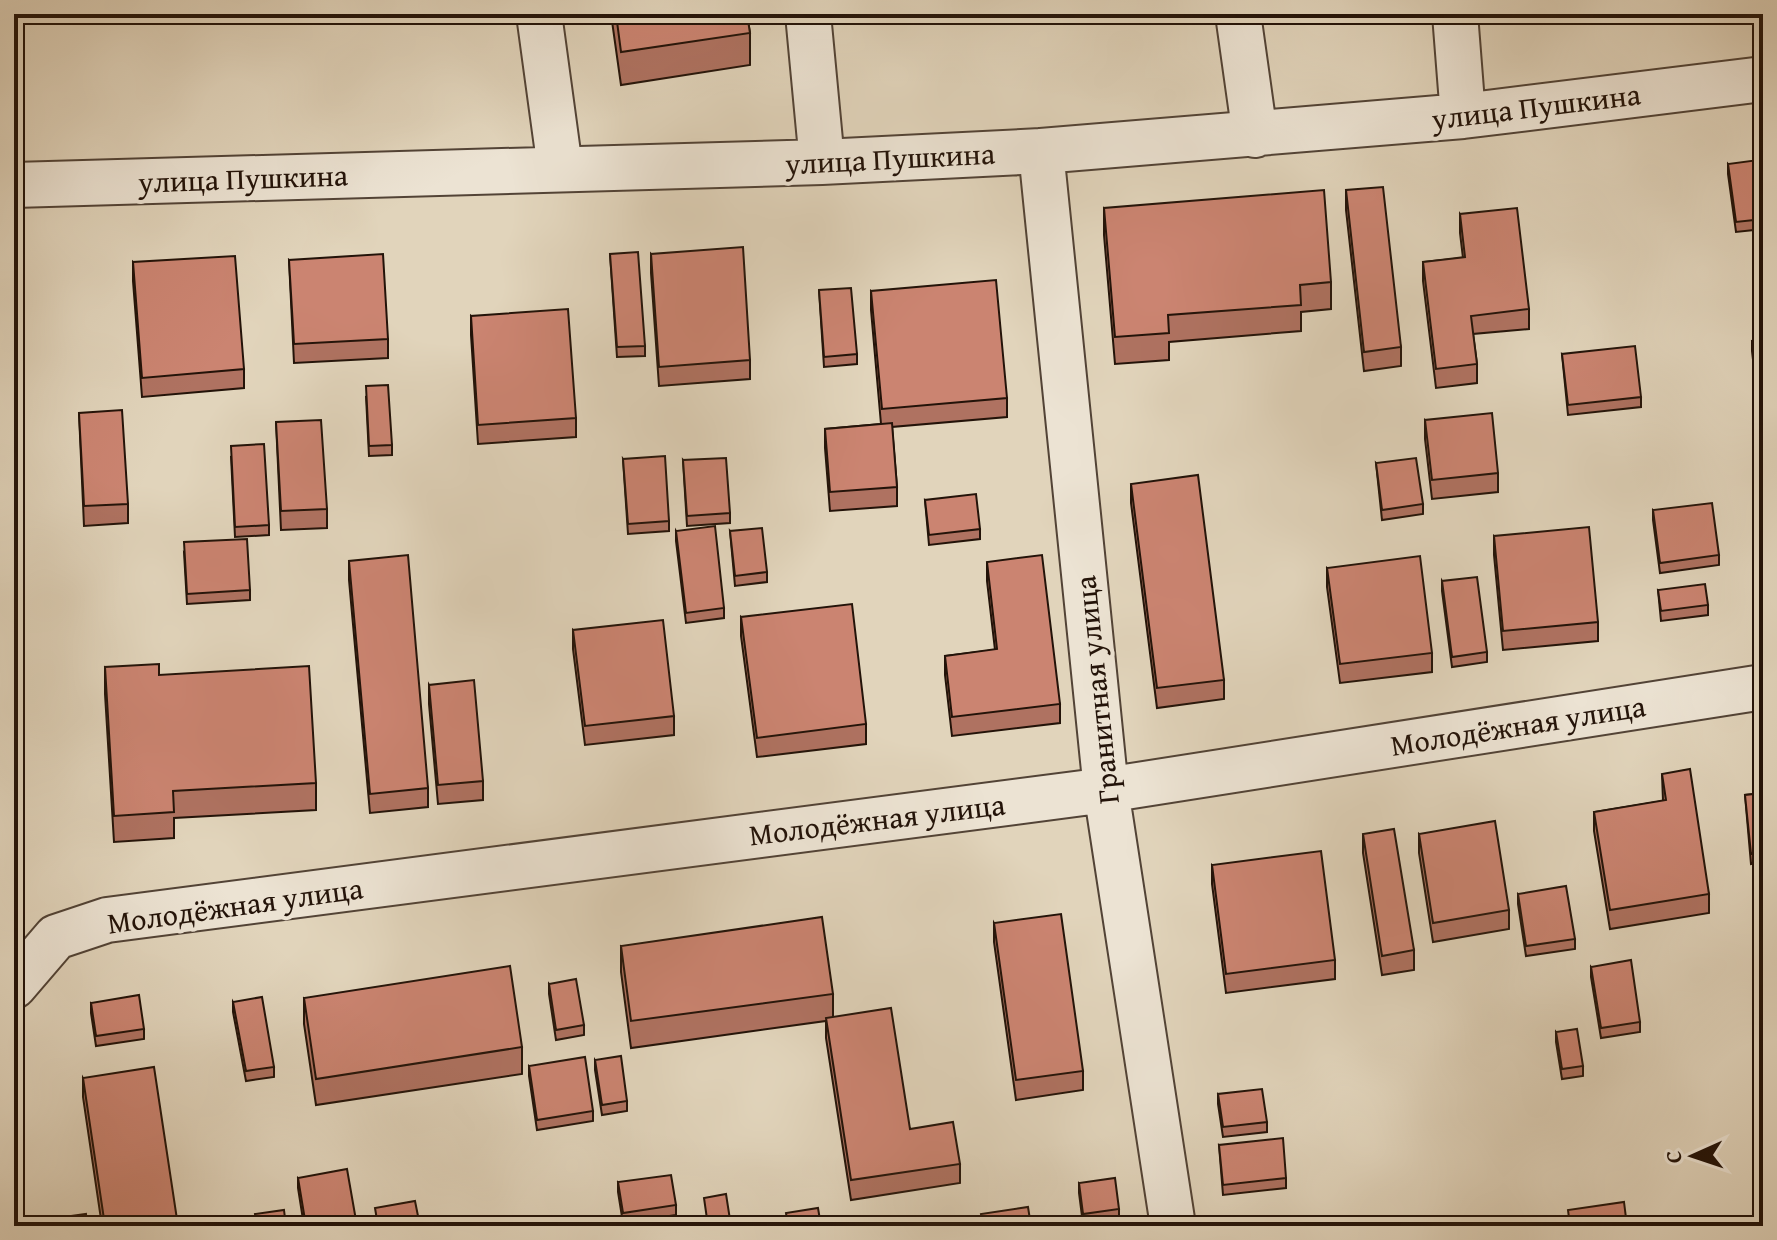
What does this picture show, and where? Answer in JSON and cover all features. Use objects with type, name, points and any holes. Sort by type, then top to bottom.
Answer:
[{"type":"street","points":[[539,14],[560,168]]},
{"type":"street","points":[[808,14],[822,162]]},
{"type":"street","points":[[1238,14],[1255,135]]},
{"type":"street","points":[[1455,14],[1463,116]]},
{"type":"street","name":"улица Пушкина","points":[[14,185],[822,162],[1041,151],[1463,116],[1763,79]]},
{"type":"street","name":"Гранитная улица","points":[[1041,151],[1106,790],[1173,1226]]},
{"type":"street","name":"Молодёжная улица","points":[[14,986],[17,978],[56,937],[107,920],[1106,790],[1763,687]]},
{"type":"building","points":[[616,14],[747,14],[750,33],[621,52]]},
{"type":"building","points":[[1758,160],[1763,219],[1736,222],[1728,164]]},
{"type":"building","points":[[1383,187],[1401,347],[1364,352],[1346,190]]},
{"type":"building","points":[[1324,190],[1331,282],[1300,285],[1301,305],[1168,315],[1169,333],[1115,337],[1104,208]]},
{"type":"building","points":[[1517,208],[1529,309],[1471,316],[1477,364],[1436,369],[1423,262],[1465,257],[1460,214]]},
{"type":"building","points":[[743,247],[750,360],[659,367],[651,254]]},
{"type":"building","points":[[638,252],[645,346],[617,347],[610,254]]},
{"type":"building","points":[[383,254],[388,339],[294,344],[289,260]]},
{"type":"building","points":[[235,256],[244,369],[142,378],[133,262]]},
{"type":"building","points":[[996,280],[1007,398],[882,409],[871,291]]},
{"type":"building","points":[[851,288],[857,354],[824,357],[819,290]]},
{"type":"building","points":[[568,309],[576,418],[478,425],[471,316]]},
{"type":"building","points":[[1763,340],[1763,375],[1756,376],[1752,341]]},
{"type":"building","points":[[1635,346],[1641,397],[1568,405],[1562,354]]},
{"type":"building","points":[[388,385],[392,445],[369,446],[366,386]]},
{"type":"building","points":[[122,410],[128,504],[84,506],[79,413]]},
{"type":"building","points":[[1492,413],[1498,473],[1432,480],[1425,420]]},
{"type":"building","points":[[321,420],[327,509],[281,511],[276,422]]},
{"type":"building","points":[[892,423],[897,487],[830,492],[825,429]]},
{"type":"building","points":[[264,444],[269,525],[235,527],[231,446]]},
{"type":"building","points":[[665,456],[669,521],[628,524],[623,459]]},
{"type":"building","points":[[726,458],[730,513],[687,516],[683,460]]},
{"type":"building","points":[[1416,458],[1423,504],[1382,510],[1376,463]]},
{"type":"building","points":[[1198,475],[1224,680],[1157,688],[1131,484]]},
{"type":"building","points":[[976,494],[980,529],[929,535],[925,500]]},
{"type":"building","points":[[1712,503],[1719,555],[1660,563],[1653,510]]},
{"type":"building","points":[[715,526],[724,608],[686,613],[676,531]]},
{"type":"building","points":[[1589,527],[1598,622],[1503,631],[1494,536]]},
{"type":"building","points":[[762,528],[767,572],[735,576],[730,531]]},
{"type":"building","points":[[247,539],[250,590],[187,594],[184,542]]},
{"type":"building","points":[[408,555],[428,788],[370,794],[349,561]]},
{"type":"building","points":[[1042,555],[1060,704],[952,717],[945,656],[997,649],[987,562]]},
{"type":"building","points":[[1420,556],[1432,653],[1340,664],[1327,568]]},
{"type":"building","points":[[1477,577],[1487,652],[1452,657],[1442,581]]},
{"type":"building","points":[[1705,584],[1708,605],[1661,611],[1658,590]]},
{"type":"building","points":[[852,604],[866,724],[757,738],[741,617]]},
{"type":"building","points":[[663,620],[674,716],[585,726],[573,630]]},
{"type":"building","points":[[159,664],[159,675],[309,666],[316,783],[173,791],[174,812],[114,816],[105,667]]},
{"type":"building","points":[[474,680],[483,781],[438,785],[429,685]]},
{"type":"building","points":[[1690,769],[1709,894],[1610,910],[1594,812],[1666,800],[1662,774]]},
{"type":"building","points":[[1763,793],[1763,852],[1751,854],[1745,795]]},
{"type":"building","points":[[1495,821],[1509,910],[1433,923],[1419,834]]},
{"type":"building","points":[[1394,829],[1414,950],[1382,956],[1363,834]]},
{"type":"building","points":[[1321,851],[1335,960],[1226,974],[1212,865]]},
{"type":"building","points":[[1566,886],[1575,939],[1526,946],[1518,894]]},
{"type":"building","points":[[1061,914],[1083,1071],[1016,1080],[994,923]]},
{"type":"building","points":[[822,917],[833,994],[631,1021],[621,946]]},
{"type":"building","points":[[1631,960],[1640,1022],[1601,1028],[1591,967]]},
{"type":"building","points":[[510,966],[522,1047],[316,1079],[304,998]]},
{"type":"building","points":[[576,979],[584,1025],[556,1030],[549,984]]},
{"type":"building","points":[[139,995],[144,1029],[96,1036],[91,1003]]},
{"type":"building","points":[[262,997],[274,1067],[246,1071],[233,1002]]},
{"type":"building","points":[[891,1008],[910,1129],[953,1122],[960,1164],[851,1180],[826,1018]]},
{"type":"building","points":[[1577,1029],[1583,1066],[1562,1069],[1556,1032]]},
{"type":"building","points":[[621,1056],[627,1101],[602,1105],[595,1060]]},
{"type":"building","points":[[585,1057],[593,1111],[537,1120],[529,1066]]},
{"type":"building","points":[[154,1067],[178,1226],[105,1226],[83,1078]]},
{"type":"building","points":[[1262,1089],[1267,1122],[1223,1127],[1218,1094]]},
{"type":"building","points":[[1283,1138],[1286,1178],[1223,1185],[1219,1145]]},
{"type":"building","points":[[347,1169],[357,1226],[306,1226],[298,1178]]},
{"type":"building","points":[[671,1175],[676,1205],[623,1213],[618,1182]]},
{"type":"building","points":[[1115,1178],[1119,1209],[1083,1214],[1079,1183]]},
{"type":"building","points":[[726,1194],[731,1226],[708,1226],[704,1198]]},
{"type":"building","points":[[415,1201],[420,1226],[378,1226],[375,1208]]},
{"type":"building","points":[[1624,1202],[1627,1226],[1570,1226],[1568,1210]]},
{"type":"building","points":[[1028,1207],[1031,1226],[983,1226],[981,1214]]},
{"type":"building","points":[[818,1208],[821,1226],[788,1226],[786,1213]]},
{"type":"building","points":[[284,1210],[286,1226],[257,1226],[255,1214]]},
{"type":"building","points":[[86,1214],[87,1226],[50,1226],[49,1219]]}]
